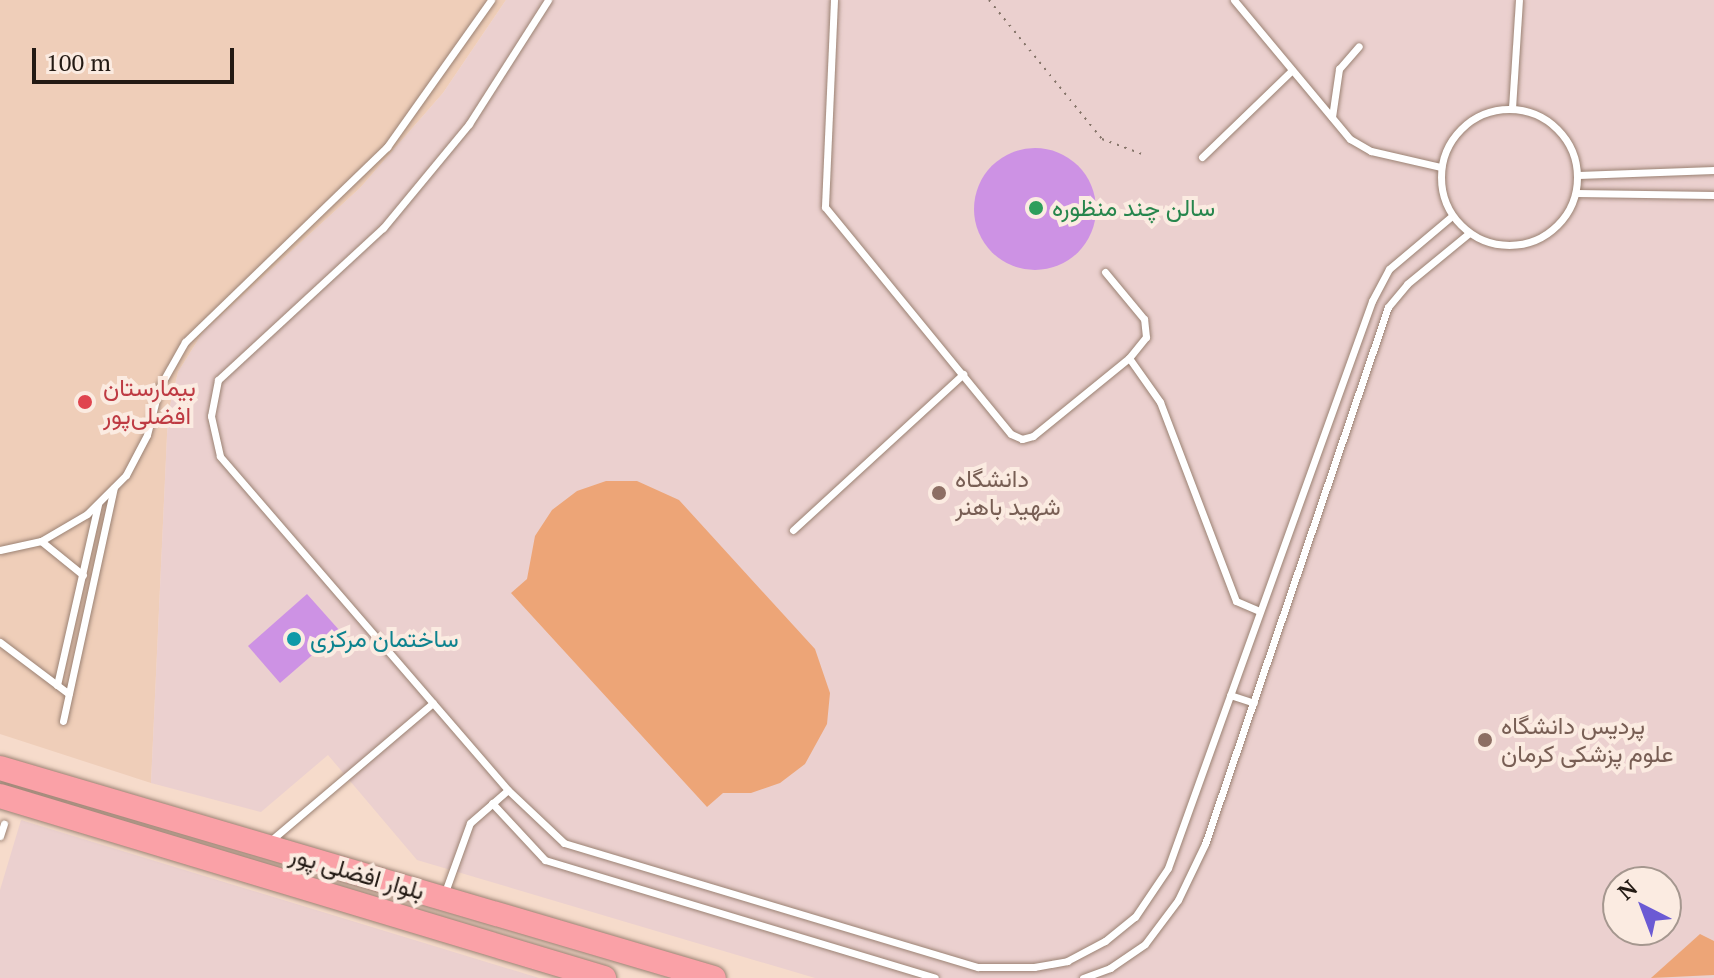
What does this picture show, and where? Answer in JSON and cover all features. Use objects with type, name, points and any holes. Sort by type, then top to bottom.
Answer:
[{"type":"highway","name":"بلوار افضلی پور","points":[[0,768],[714,978]]},
{"type":"highway","name":"بلوار افضلی پور","points":[[0,796],[604,978]]},
{"type":"lane","points":[[0,550],[41,541],[99,502],[115,486],[147,435],[159,388],[185,342],[387,147],[491,0]]},
{"type":"lane","points":[[548,0],[469,124],[383,228],[218,380],[211,416],[220,456],[508,790],[564,843],[978,967],[1034,967],[1067,961],[1105,941],[1152,895],[1168,868],[1372,301],[1389,269],[1452,216]]},
{"type":"lane","points":[[834,0],[825,207],[1011,434],[1022,439],[1033,436],[1129,358],[1146,337],[1144,319],[1105,272]]},
{"type":"lane","points":[[1234,0],[1350,139],[1371,151],[1441,167]]},
{"type":"lane","points":[[1508,0],[1519,1],[1512,108]]},
{"type":"lane","points":[[1332,117],[1339,69],[1359,46]]},
{"type":"lane","points":[[1202,157],[1292,70]]},
{"type":"lane","points":[[1512,108],[1551,121],[1570,145],[1578,175],[1576,193],[1552,230],[1533,241],[1489,243],[1469,233],[1452,216],[1444,201],[1441,167],[1449,143],[1465,124],[1487,111],[1512,108]]},
{"type":"lane","points":[[1578,175],[1714,170]]},
{"type":"lane","points":[[1576,193],[1714,195]]},
{"type":"lane","points":[[1083,978],[1110,968],[1145,944],[1178,900],[1205,844],[1388,307],[1407,284],[1469,233]]},
{"type":"lane","points":[[1129,358],[1160,402],[1236,601],[1260,611]]},
{"type":"lane","points":[[793,530],[963,374]]},
{"type":"lane","points":[[63,721],[115,486]]},
{"type":"lane","points":[[57,685],[99,502]]},
{"type":"lane","points":[[41,541],[83,575]]},
{"type":"lane","points":[[0,642],[69,694]]},
{"type":"lane","points":[[1230,695],[1254,703]]},
{"type":"lane","points":[[265,846],[433,703]]},
{"type":"lane","points":[[442,898],[470,823],[508,790]]},
{"type":"lane","points":[[492,803],[545,860],[935,978]]},
{"type":"lane","points":[[0,836],[4,824]]},
{"type":"path","points":[[989,0],[1102,139],[1142,154]]},
{"type":"shaded area","name":"بیمارستان افضلی‌پور","points":[[0,0],[506,0],[443,93],[360,188],[203,332],[178,372],[168,414],[151,783],[0,734]]},
{"type":"shaded area","name":"دانشگاه شهید باهنر","points":[[506,0],[1714,0],[1714,978],[815,978],[417,860],[328,755],[261,812],[151,783],[168,414],[178,372],[203,332],[360,188],[443,93]]},
{"type":"shaded area","points":[[606,481],[637,481],[679,500],[815,649],[830,693],[827,724],[805,764],[780,783],[751,793],[723,793],[707,807],[511,593],[527,579],[535,536],[552,510],[577,491]]},
{"type":"shaded area","points":[[21,820],[539,978],[0,978],[0,890]]},
{"type":"shaded area","points":[[1700,934],[1714,941],[1714,975],[1651,978]]},
{"type":"building","name":"سالن چند منظوره","points":[[1035,148],[1058,153],[1078,166],[1091,186],[1096,209],[1091,232],[1078,252],[1058,265],[1035,270],[1012,265],[992,252],[979,232],[974,209],[979,186],[992,166],[1012,153]]},
{"type":"building","name":"ساختمان مرکزی","points":[[307,594],[340,631],[280,683],[248,646]]},
{"type":"place","name":"سالن چند منظوره","points":[[1036,208]]},
{"type":"place","name":"بیمارستان افضلی‌پور","points":[[85,402]]},
{"type":"place","name":"دانشگاه شهید باهنر","points":[[939,493]]},
{"type":"place","name":"ساختمان مرکزی","points":[[294,639]]},
{"type":"place","name":"پردیس دانشگاه علوم پزشکی کرمان","points":[[1485,740]]}]
